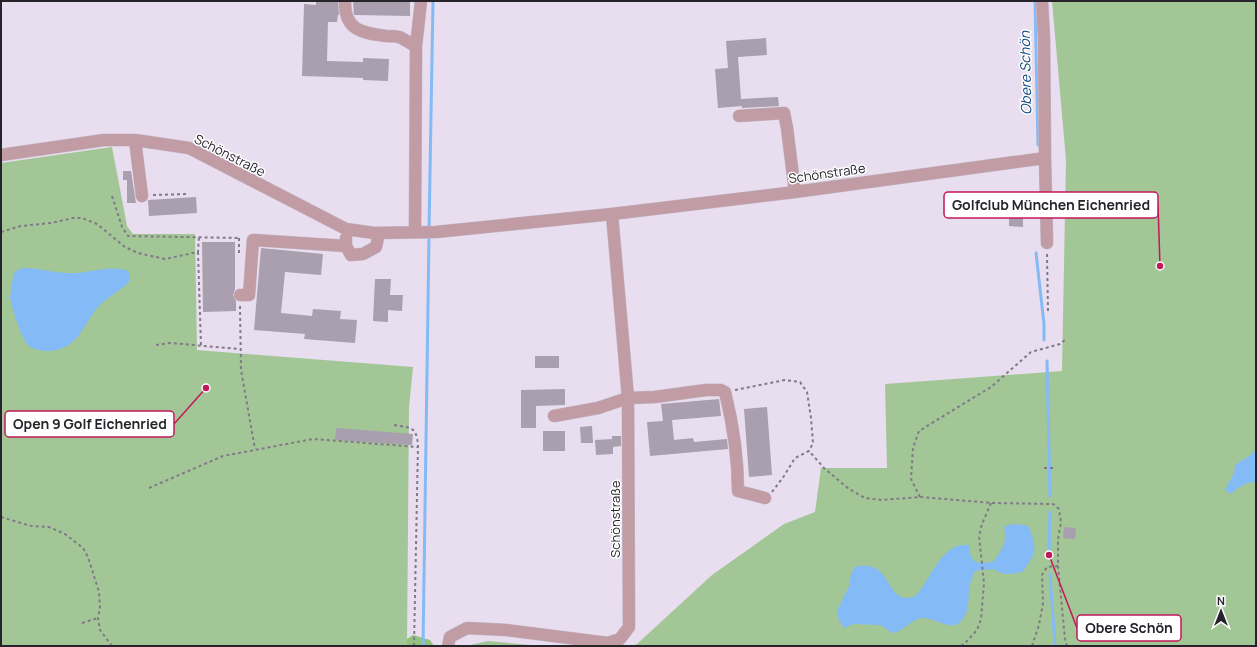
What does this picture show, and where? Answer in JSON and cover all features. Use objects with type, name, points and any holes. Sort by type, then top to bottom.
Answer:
[{"type":"street","points":[[345,1],[348,21],[356,30],[371,34],[399,37],[416,46]]},
{"type":"street","points":[[419,232],[416,46],[421,1]]},
{"type":"street","points":[[1042,1],[1044,39],[1047,243]]},
{"type":"street","points":[[739,116],[784,113],[795,192]]},
{"type":"street","name":"Schönstraße","points":[[1,155],[104,140],[134,140],[189,148],[346,229],[379,233],[436,232],[612,214],[795,192],[1045,158]]},
{"type":"street","points":[[134,140],[142,196]]},
{"type":"street","name":"Schönstraße","points":[[448,646],[450,637],[467,628],[506,630],[608,642],[620,639],[629,627],[628,398],[612,214]]},
{"type":"street","points":[[346,229],[346,246],[351,255],[363,254],[376,246],[379,233]]},
{"type":"street","points":[[240,295],[249,295],[253,240],[346,246]]},
{"type":"street","points":[[554,416],[598,408],[628,398],[655,397],[706,390],[721,390],[725,392],[732,418],[732,429],[738,471],[738,491],[765,498]]},
{"type":"path","points":[[142,196],[188,194]]},
{"type":"path","points":[[112,196],[122,227],[128,236],[239,238],[240,259]]},
{"type":"path","points":[[1,232],[21,226],[82,218],[97,224],[125,247],[138,253],[165,259],[198,252]]},
{"type":"path","points":[[199,237],[198,252],[201,346]]},
{"type":"path","points":[[1047,243],[1048,312]]},
{"type":"path","points":[[240,295],[241,370],[256,449]]},
{"type":"path","points":[[920,497],[911,479],[913,448],[920,431],[991,387],[1031,352],[1060,344],[1067,338]]},
{"type":"path","points":[[156,345],[170,343],[240,349]]},
{"type":"path","points":[[725,392],[785,380],[800,382],[807,392],[813,443],[809,451],[795,458],[775,489],[765,498]]},
{"type":"path","points":[[394,425],[412,428],[417,433],[414,646]]},
{"type":"path","points":[[149,488],[223,456],[313,439],[418,447]]},
{"type":"path","points":[[809,451],[824,468],[849,489],[865,498],[882,500],[920,497],[991,504],[1053,504],[1059,509],[1061,522],[1058,538],[1058,566],[1064,639],[1067,646]]},
{"type":"path","points":[[1044,468],[1054,468]]},
{"type":"path","points":[[961,646],[977,630],[979,624],[984,583],[979,536],[982,524],[991,504]]},
{"type":"path","points":[[1,517],[31,526],[49,526],[65,534],[83,548],[88,557],[99,592],[100,608],[98,618],[100,630],[112,646]]},
{"type":"path","points":[[1032,646],[1039,625],[1043,603],[1042,575],[1047,567],[1058,566]]},
{"type":"path","points":[[82,623],[98,618]]},
{"type":"green space","points":[[1052,1],[1256,1],[1256,646],[630,646],[637,644],[712,575],[784,524],[815,512],[821,468],[887,468],[885,384],[1062,371],[1066,160]]},
{"type":"green space","points":[[112,147],[127,226],[133,234],[195,234],[197,350],[413,367],[409,408],[407,646],[1,646],[1,163]]},
{"type":"green space","points":[[413,635],[430,640],[434,646],[407,646],[407,639]]},
{"type":"green space","points":[[488,641],[541,646],[466,646]]},
{"type":"water","points":[[27,268],[70,273],[122,269],[128,271],[130,280],[126,285],[97,308],[81,332],[67,346],[58,350],[41,351],[27,344],[22,336],[10,298],[15,272],[19,269]]},
{"type":"water","points":[[1256,449],[1256,482],[1242,485],[1231,494],[1225,490],[1233,475],[1236,464],[1251,455]]},
{"type":"water","points":[[1012,524],[1029,527],[1034,546],[1031,560],[1022,572],[1003,574],[993,569],[975,571],[969,586],[967,611],[961,621],[956,625],[945,624],[928,618],[922,618],[892,633],[881,625],[853,624],[844,628],[839,621],[837,611],[849,586],[851,574],[855,567],[866,566],[875,568],[881,573],[895,593],[901,597],[911,598],[918,594],[942,557],[960,545],[969,545],[971,556],[975,561],[979,563],[993,562],[1003,546],[1005,538],[1004,527]]},
{"type":"building","points":[[316,1],[338,1],[339,15],[337,22],[328,22],[327,61],[363,62],[363,58],[389,59],[388,81],[363,80],[363,78],[302,76],[304,4],[316,5]]},
{"type":"building","points":[[353,1],[410,1],[410,16],[354,15]]},
{"type":"building","points":[[766,38],[767,55],[738,57],[741,99],[778,97],[779,106],[742,108],[742,106],[718,108],[715,69],[728,68],[726,41]]},
{"type":"building","points":[[123,171],[131,171],[136,203],[127,203],[127,180],[123,180]]},
{"type":"building","points":[[196,197],[197,213],[149,216],[148,200]]},
{"type":"building","points":[[1009,203],[1023,204],[1023,227],[1009,226]]},
{"type":"building","points":[[202,242],[235,242],[235,289],[233,295],[236,301],[236,311],[203,312]]},
{"type":"building","points":[[261,248],[323,254],[321,275],[285,272],[281,313],[312,316],[313,309],[341,311],[340,319],[357,320],[355,343],[304,339],[305,334],[254,330]]},
{"type":"building","points":[[375,279],[391,279],[390,295],[403,295],[402,311],[388,310],[388,322],[373,321]]},
{"type":"building","points":[[535,356],[559,356],[559,368],[535,368]]},
{"type":"building","points":[[565,389],[565,405],[536,406],[536,428],[521,428],[521,390]]},
{"type":"building","points":[[719,399],[721,416],[672,420],[674,440],[693,438],[694,442],[727,439],[728,449],[650,456],[647,422],[663,421],[661,404]]},
{"type":"building","points":[[767,407],[772,475],[749,477],[744,409]]},
{"type":"building","points":[[592,426],[593,443],[581,443],[580,427]]},
{"type":"building","points":[[336,428],[413,434],[412,445],[335,440]]},
{"type":"building","points":[[543,431],[565,431],[565,451],[543,451]]},
{"type":"building","points":[[612,436],[621,436],[621,446],[613,447],[613,454],[596,455],[595,440],[612,439]]},
{"type":"building","points":[[1064,527],[1076,528],[1075,539],[1063,538]]},
{"type":"waterway","points":[[429,230],[433,1]]},
{"type":"waterway","name":"Obere Schön","points":[[1035,1],[1038,145]]},
{"type":"waterway","points":[[423,646],[429,236]]},
{"type":"waterway","name":"Obere Schön","points":[[1036,253],[1044,324],[1044,340]]},
{"type":"waterway","name":"Obere Schön","points":[[1047,361],[1050,496]]},
{"type":"waterway","name":"Obere Schön","points":[[1049,555],[1050,512]]},
{"type":"waterway","name":"Obere Schön","points":[[1050,574],[1055,646]]},
{"type":"place","name":"Golfclub München Eichenried","points":[[1160,266]]},
{"type":"place","name":"Open 9 Golf Eichenried","points":[[206,388]]},
{"type":"place","name":"Obere Schön","points":[[1049,555]]}]
